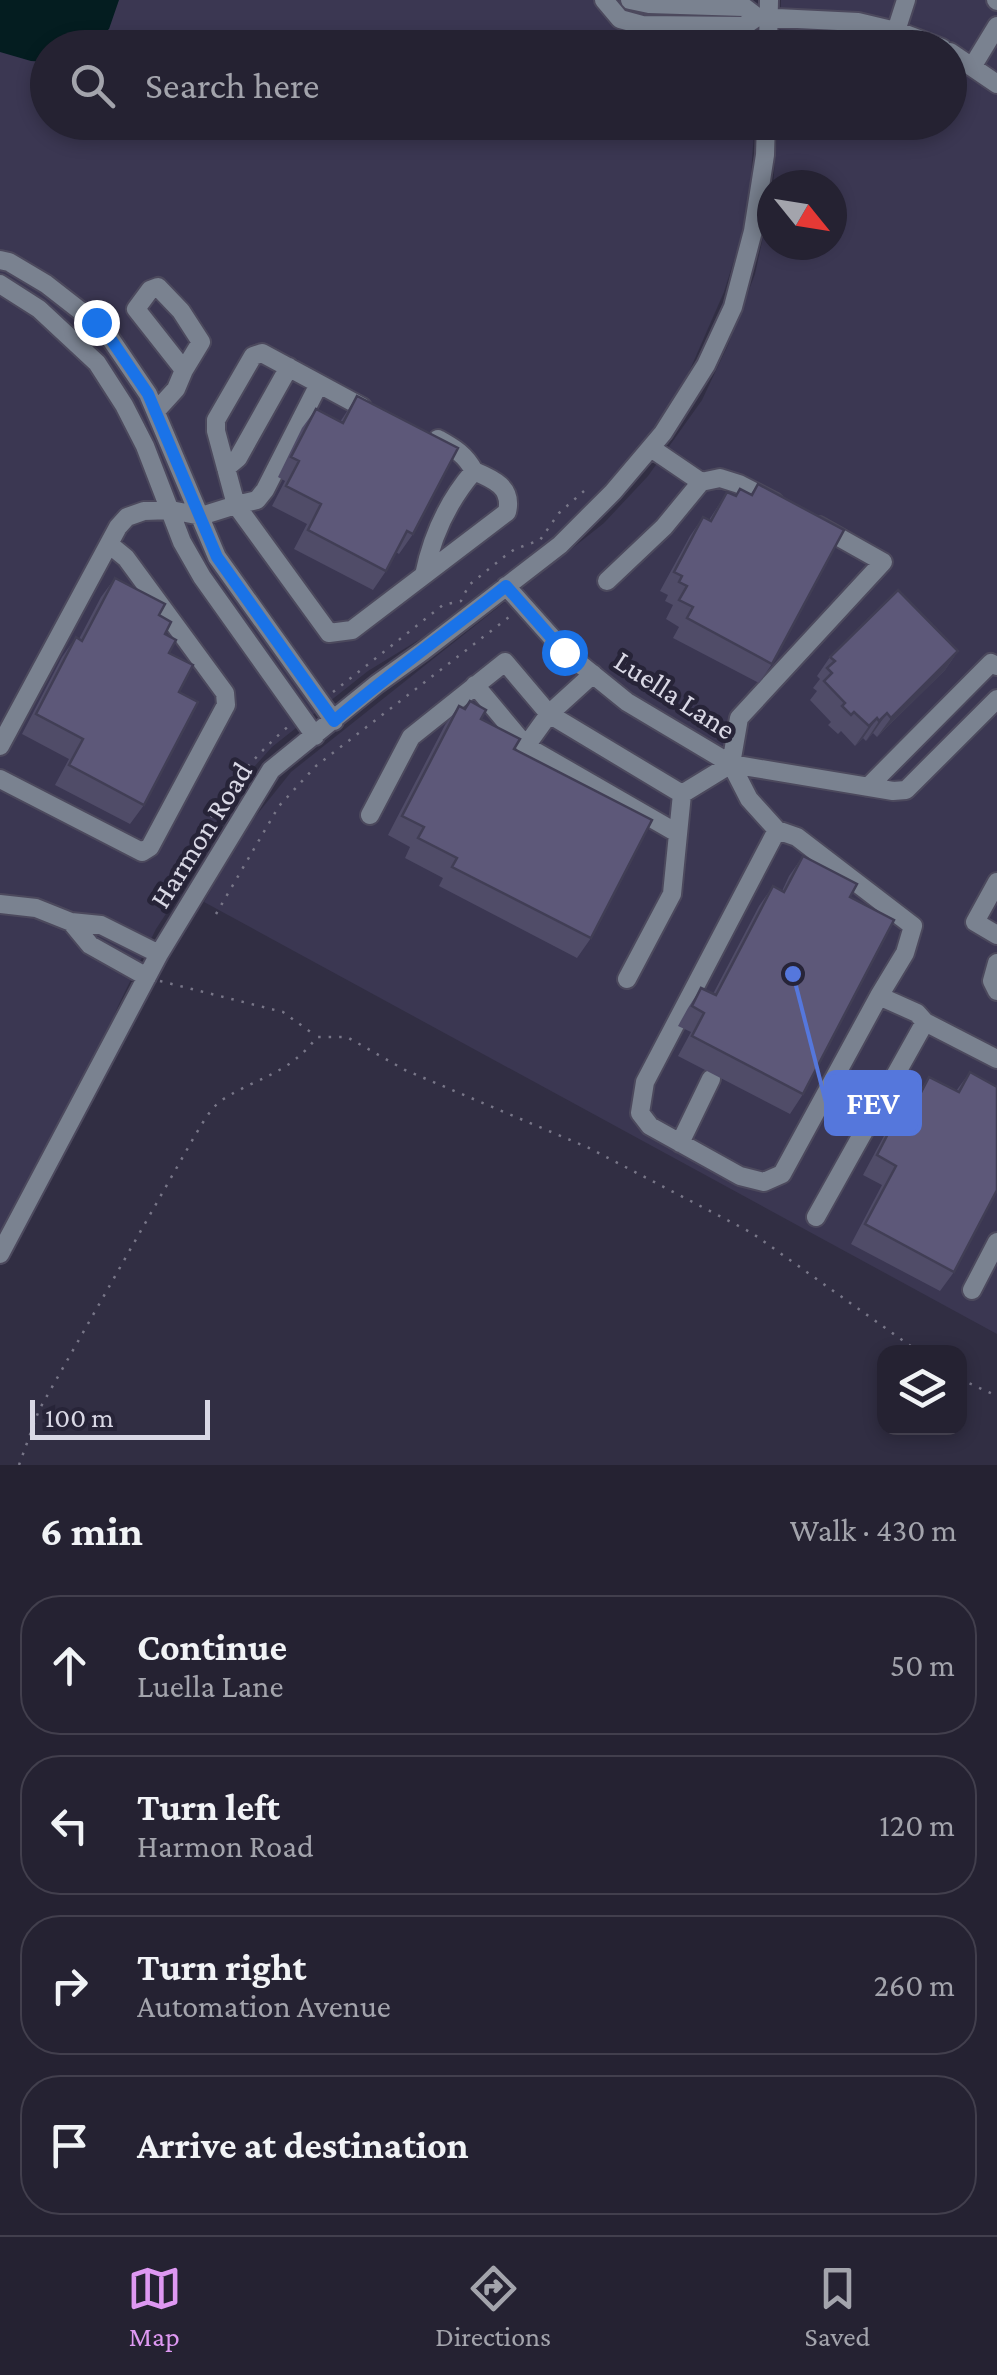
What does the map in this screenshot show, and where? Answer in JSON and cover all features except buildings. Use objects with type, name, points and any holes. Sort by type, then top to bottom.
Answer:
[{"type":"street","points":[[604,0],[620,19],[642,25],[744,26],[765,12]]},
{"type":"street","points":[[630,0],[744,7],[892,30]]},
{"type":"street","points":[[896,30],[906,0]]},
{"type":"street","points":[[972,67],[997,26]]},
{"type":"street","points":[[967,64],[997,84]]},
{"type":"street","name":"Harmon Road","points":[[0,1254],[159,954],[271,770],[560,545],[613,492],[663,433],[706,365],[733,307],[753,230],[765,140]]},
{"type":"street","points":[[0,260],[46,284],[96,322],[133,371],[156,410],[217,557],[334,721]]},
{"type":"street","points":[[0,284],[39,309],[97,363],[145,446],[182,542],[202,577],[315,736]]},
{"type":"street","points":[[362,407],[262,353],[253,356],[216,420],[236,505],[329,634],[352,630],[507,512],[510,502],[506,489],[474,471],[457,449],[428,434]]},
{"type":"street","points":[[226,468],[238,458],[289,367]]},
{"type":"street","points":[[156,410],[176,389],[184,370]]},
{"type":"street","points":[[0,746],[118,527],[144,510],[201,516],[257,500],[319,384]]},
{"type":"street","points":[[651,448],[701,482]]},
{"type":"street","points":[[424,574],[430,546],[458,490],[474,471]]},
{"type":"street","points":[[607,580],[664,527],[701,482],[720,478],[739,484],[883,562],[738,718],[730,764],[750,799],[777,830],[797,838],[912,926],[905,953],[782,1174],[764,1182],[740,1176],[680,1143],[650,1126],[640,1112],[645,1082],[777,830]]},
{"type":"street","points":[[0,779],[142,852],[150,846],[226,705],[225,693],[138,573],[109,544]]},
{"type":"street","name":"Luella Lane","points":[[506,586],[564,652],[627,702],[730,764]]},
{"type":"street","points":[[370,814],[411,737],[505,662],[549,714],[682,794]]},
{"type":"street","points":[[868,787],[991,662],[997,666]]},
{"type":"street","points":[[526,746],[549,714],[593,674]]},
{"type":"street","points":[[476,684],[526,746],[677,833]]},
{"type":"street","points":[[682,794],[730,764],[893,792],[906,790],[997,699]]},
{"type":"street","points":[[627,979],[672,894],[682,794]]},
{"type":"street","points":[[997,882],[975,922],[997,935]]},
{"type":"street","points":[[0,904],[36,908],[71,922],[101,925],[159,954]]},
{"type":"street","points":[[71,922],[90,945],[146,978]]},
{"type":"street","points":[[997,963],[992,981],[997,991]]},
{"type":"street","points":[[879,996],[917,1013],[925,1022],[997,1060]]},
{"type":"street","points":[[816,1217],[925,1022]]},
{"type":"street","points":[[680,1143],[711,1079]]},
{"type":"street","points":[[972,1290],[997,1242]]},
{"type":"path","points":[[216,914],[279,806],[316,766],[524,606]]},
{"type":"path","points":[[146,978],[283,1012],[317,1037],[346,1038],[405,1070],[589,1148],[752,1233],[909,1345]]},
{"type":"path","points":[[19,1465],[40,1410],[193,1138],[219,1102],[276,1074],[306,1052],[317,1037]]},
{"type":"path","points":[[967,1382],[997,1396]]},
{"type":"shaded area","points":[[0,0],[752,0],[751,30],[30,30],[30,140],[754,140],[749,200],[724,292],[689,372],[652,434],[608,490],[562,530],[422,638],[368,671],[272,747],[253,768],[156,929],[99,1052],[0,1238]]},
{"type":"shaded area","points":[[0,0],[119,0],[108,30],[30,30],[30,61],[0,52]]},
{"type":"shaded area","points":[[781,0],[997,0],[997,1334],[204,902],[243,832],[291,772],[604,523],[648,476],[702,400],[728,345],[758,260],[847,260],[847,170],[774,170],[777,140],[967,140],[967,30],[780,30]]},
{"type":"place","name":"FEV","points":[[793,974]]},
{"type":"route","points":[[96,322],[148,394],[217,557],[334,721],[506,586],[564,652]]}]
